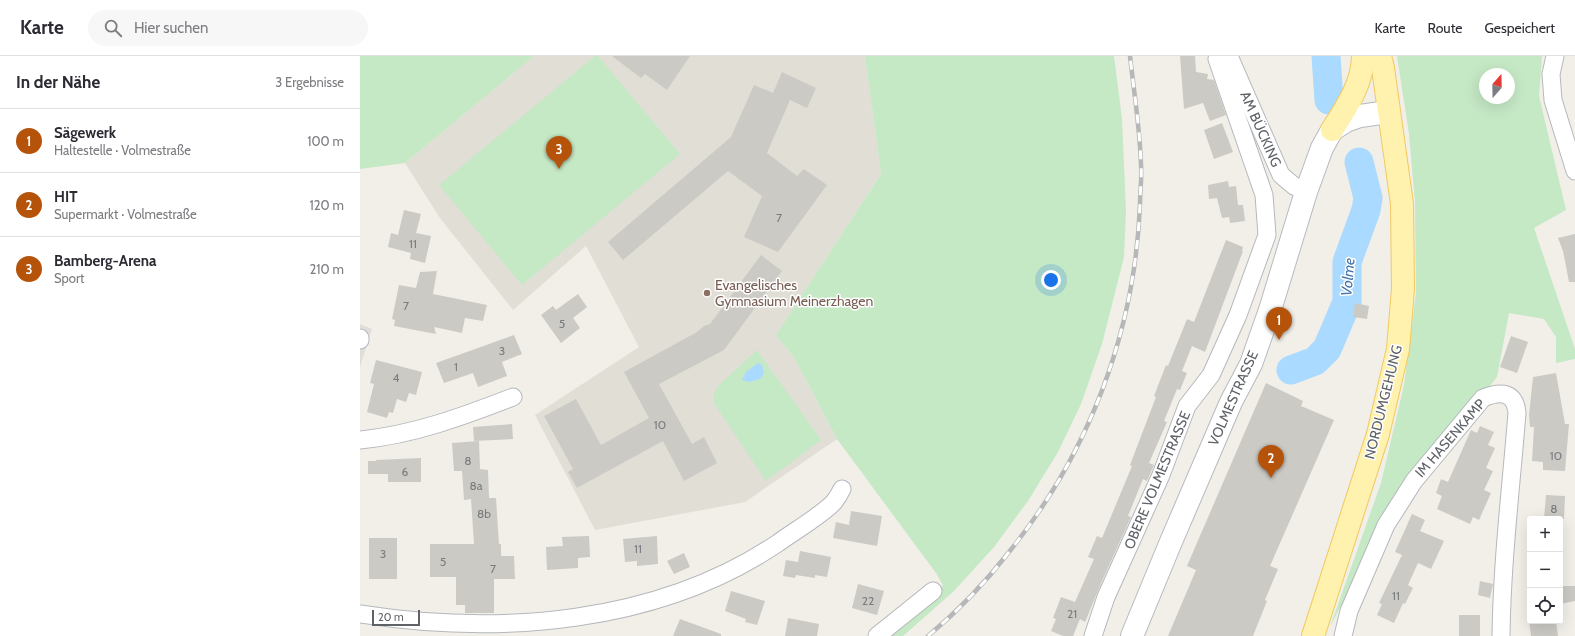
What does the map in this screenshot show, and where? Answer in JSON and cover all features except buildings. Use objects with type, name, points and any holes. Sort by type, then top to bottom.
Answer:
[{"type":"main road","points":[[1332,130],[1356,88],[1363,66],[1362,56]]},
{"type":"main road","points":[[1332,130],[1346,121],[1360,116],[1388,112],[1383,68],[1380,56]]},
{"type":"main road","name":"NORDUMGEHUNG","points":[[1313,636],[1378,434],[1398,349],[1403,289],[1402,204],[1388,112]]},
{"type":"main road","name":"VOLMESTRASSE","points":[[1132,636],[1231,402],[1251,364],[1270,310],[1306,192],[1322,148],[1332,130]]},
{"type":"street","name":"OBERE VOLMESTRASSE","points":[[1092,636],[1106,597],[1161,475],[1187,406],[1211,375],[1238,315],[1267,235],[1264,195],[1217,59],[1218,56]]},
{"type":"street","name":"AM BÜCKING","points":[[1229,56],[1281,175],[1294,186],[1306,192]]},
{"type":"street","points":[[1555,56],[1551,74],[1553,100],[1575,171]]},
{"type":"street","name":"IM HASENKAMP","points":[[1343,636],[1349,611],[1386,525],[1414,481],[1482,398],[1499,393],[1510,396],[1516,405],[1518,413],[1508,508],[1501,636]]},
{"type":"street","points":[[360,440],[407,433],[442,423],[514,398]]},
{"type":"street","points":[[360,614],[442,630],[483,632],[528,630],[568,625],[647,607],[722,576],[757,557],[829,506],[842,489]]},
{"type":"street","points":[[877,636],[933,591]]},
{"type":"shaded area","name":"Evangelisches Gymnasium Meinerzhagen","points":[[534,56],[865,56],[881,174],[776,335],[795,359],[837,439],[745,502],[595,530],[535,415],[639,347],[586,246],[513,310],[440,218],[405,163]]},
{"type":"shaded area","points":[[360,324],[372,329],[360,367]]},
{"type":"green space","points":[[360,56],[534,56],[405,163],[360,169]]},
{"type":"green space","points":[[595,56],[598,56],[680,154],[522,285],[439,185]]},
{"type":"green space","points":[[865,56],[1114,56],[1122,119],[1126,211],[1124,257],[1102,344],[1081,404],[1058,452],[1028,501],[994,547],[954,591],[903,636],[882,636],[939,590],[943,585],[936,573],[837,439],[795,359],[776,335],[881,174]]},
{"type":"green space","points":[[1397,56],[1542,56],[1539,96],[1566,210],[1534,228],[1575,349],[1575,359],[1556,363],[1556,337],[1544,319],[1509,313],[1497,377],[1460,422],[1403,486],[1330,627],[1381,483],[1404,385],[1416,293],[1415,202],[1409,134]]},
{"type":"green space","points":[[757,350],[821,440],[766,481],[714,403],[713,395],[718,386]]},
{"type":"water","points":[[758,363],[762,365],[764,373],[760,379],[749,382],[742,380],[746,372]]},
{"type":"waterway","name":"Volme","points":[[1326,56],[1329,100]]},
{"type":"waterway","name":"Volme","points":[[1291,370],[1315,361],[1327,349],[1347,302],[1347,262],[1366,210],[1368,198],[1359,162]]},
{"type":"railway","points":[[928,636],[950,617],[981,586],[1009,552],[1037,514],[1063,474],[1103,389],[1129,298],[1136,252],[1140,204],[1140,151],[1130,56]]},
{"type":"place","name":"Bamberg-Arena","points":[[559,169]]},
{"type":"place","name":"Evangelisches Gymnasium Meinerzhagen","points":[[707,293]]},
{"type":"place","name":"Sägewerk","points":[[1279,340]]},
{"type":"place","name":"HIT","points":[[1271,478]]}]
